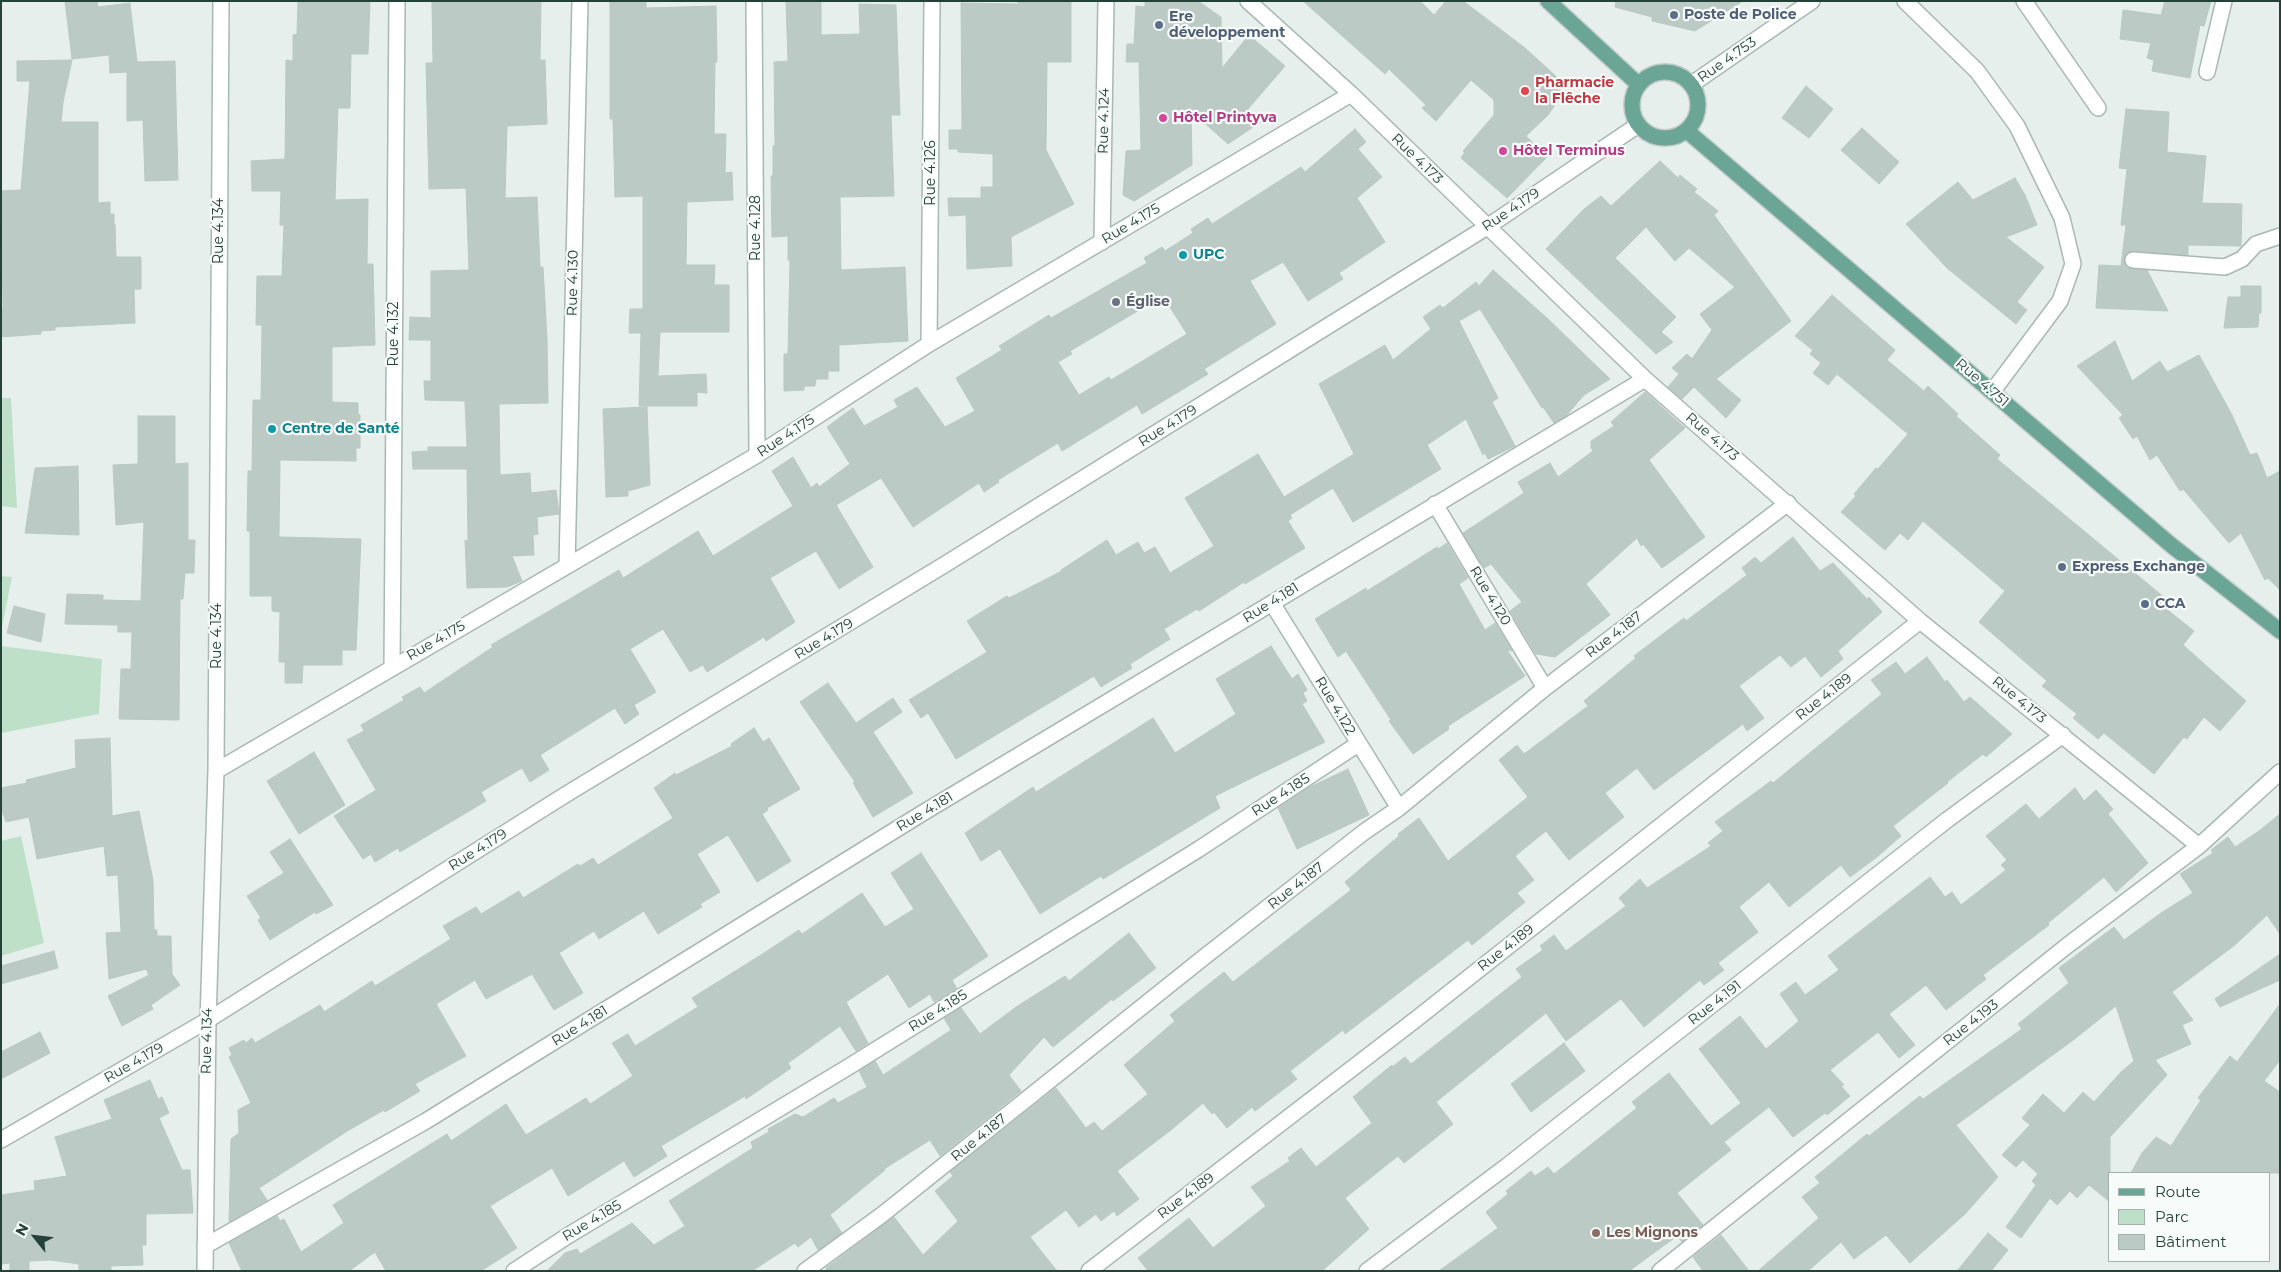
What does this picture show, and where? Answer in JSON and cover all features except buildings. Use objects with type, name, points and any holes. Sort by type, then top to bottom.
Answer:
[{"type":"main road","points":[[1554,4],[1638,85]]},
{"type":"main road","points":[[1659,72],[1677,74],[1692,84],[1698,96],[1699,108],[1696,121],[1688,131],[1675,138],[1661,139],[1648,134],[1638,125],[1632,112],[1632,98],[1638,85],[1648,77],[1659,72]]},
{"type":"main road","name":"Rue 4.751","points":[[1688,131],[2171,545],[2280,631]]},
{"type":"street","name":"Rue 4.134","points":[[205,1271],[208,1020],[216,771],[221,1]]},
{"type":"street","name":"Rue 4.132","points":[[392,667],[397,1]]},
{"type":"street","name":"Rue 4.130","points":[[567,565],[580,1]]},
{"type":"street","name":"Rue 4.128","points":[[754,1],[757,455]]},
{"type":"street","name":"Rue 4.126","points":[[929,344],[932,1]]},
{"type":"street","name":"Rue 4.124","points":[[1102,242],[1106,1]]},
{"type":"street","name":"Rue 4.173","points":[[1248,1],[1351,94],[1486,227],[1645,379],[1920,621],[2198,846]]},
{"type":"street","name":"Rue 4.753","points":[[1692,84],[1812,1]]},
{"type":"street","points":[[1905,1],[1977,71],[2017,126],[2062,218],[2074,264],[2060,301],[1992,392]]},
{"type":"street","points":[[2024,1],[2098,108]]},
{"type":"street","points":[[2207,72],[2224,1]]},
{"type":"street","name":"Rue 4.175","points":[[216,771],[757,455],[929,344],[1351,94]]},
{"type":"street","name":"Rue 4.179","points":[[1,1140],[208,1020],[565,795],[944,565],[1486,227],[1638,125]]},
{"type":"street","points":[[2133,260],[2225,267],[2242,259],[2256,244],[2280,236]]},
{"type":"street","name":"Rue 4.181","points":[[205,1246],[426,1121],[921,814],[1645,379]]},
{"type":"street","name":"Rue 4.187","points":[[805,1271],[883,1214],[1203,958],[1364,832],[1399,808],[1544,688],[1788,503]]},
{"type":"street","name":"Rue 4.120","points":[[1435,504],[1544,688]]},
{"type":"street","name":"Rue 4.122","points":[[1272,603],[1399,808]]},
{"type":"street","name":"Rue 4.189","points":[[1089,1271],[1415,1020],[1920,621]]},
{"type":"street","name":"Rue 4.191","points":[[1367,1271],[1507,1166],[1948,820],[2063,735]]},
{"type":"street","name":"Rue 4.185","points":[[514,1271],[569,1235],[836,1074],[1182,860],[1358,744]]},
{"type":"street","name":"Rue 4.193","points":[[1660,1271],[2068,945],[2198,846],[2280,772]]},
{"type":"green space","points":[[1,398],[11,398],[17,508],[1,506]]},
{"type":"green space","points":[[1,576],[12,577],[1,632]]},
{"type":"green space","points":[[1,646],[102,659],[99,714],[1,733]]},
{"type":"green space","points":[[21,836],[44,943],[1,956],[1,841]]},
{"type":"place","name":"Poste de Police","points":[[1674,15]]},
{"type":"place","name":"Ere développement","points":[[1159,25]]},
{"type":"place","name":"Pharmacie la Flêche","points":[[1525,91]]},
{"type":"place","name":"Hôtel Printyva","points":[[1163,118]]},
{"type":"place","name":"Hôtel Terminus","points":[[1503,151]]},
{"type":"place","name":"UPC","points":[[1183,255]]},
{"type":"place","name":"Église","points":[[1116,302]]},
{"type":"place","name":"Centre de Santé","points":[[272,429]]},
{"type":"place","name":"Express Exchange","points":[[2062,567]]},
{"type":"place","name":"CCA","points":[[2145,604]]},
{"type":"place","name":"Les Mignons","points":[[1596,1233]]}]
